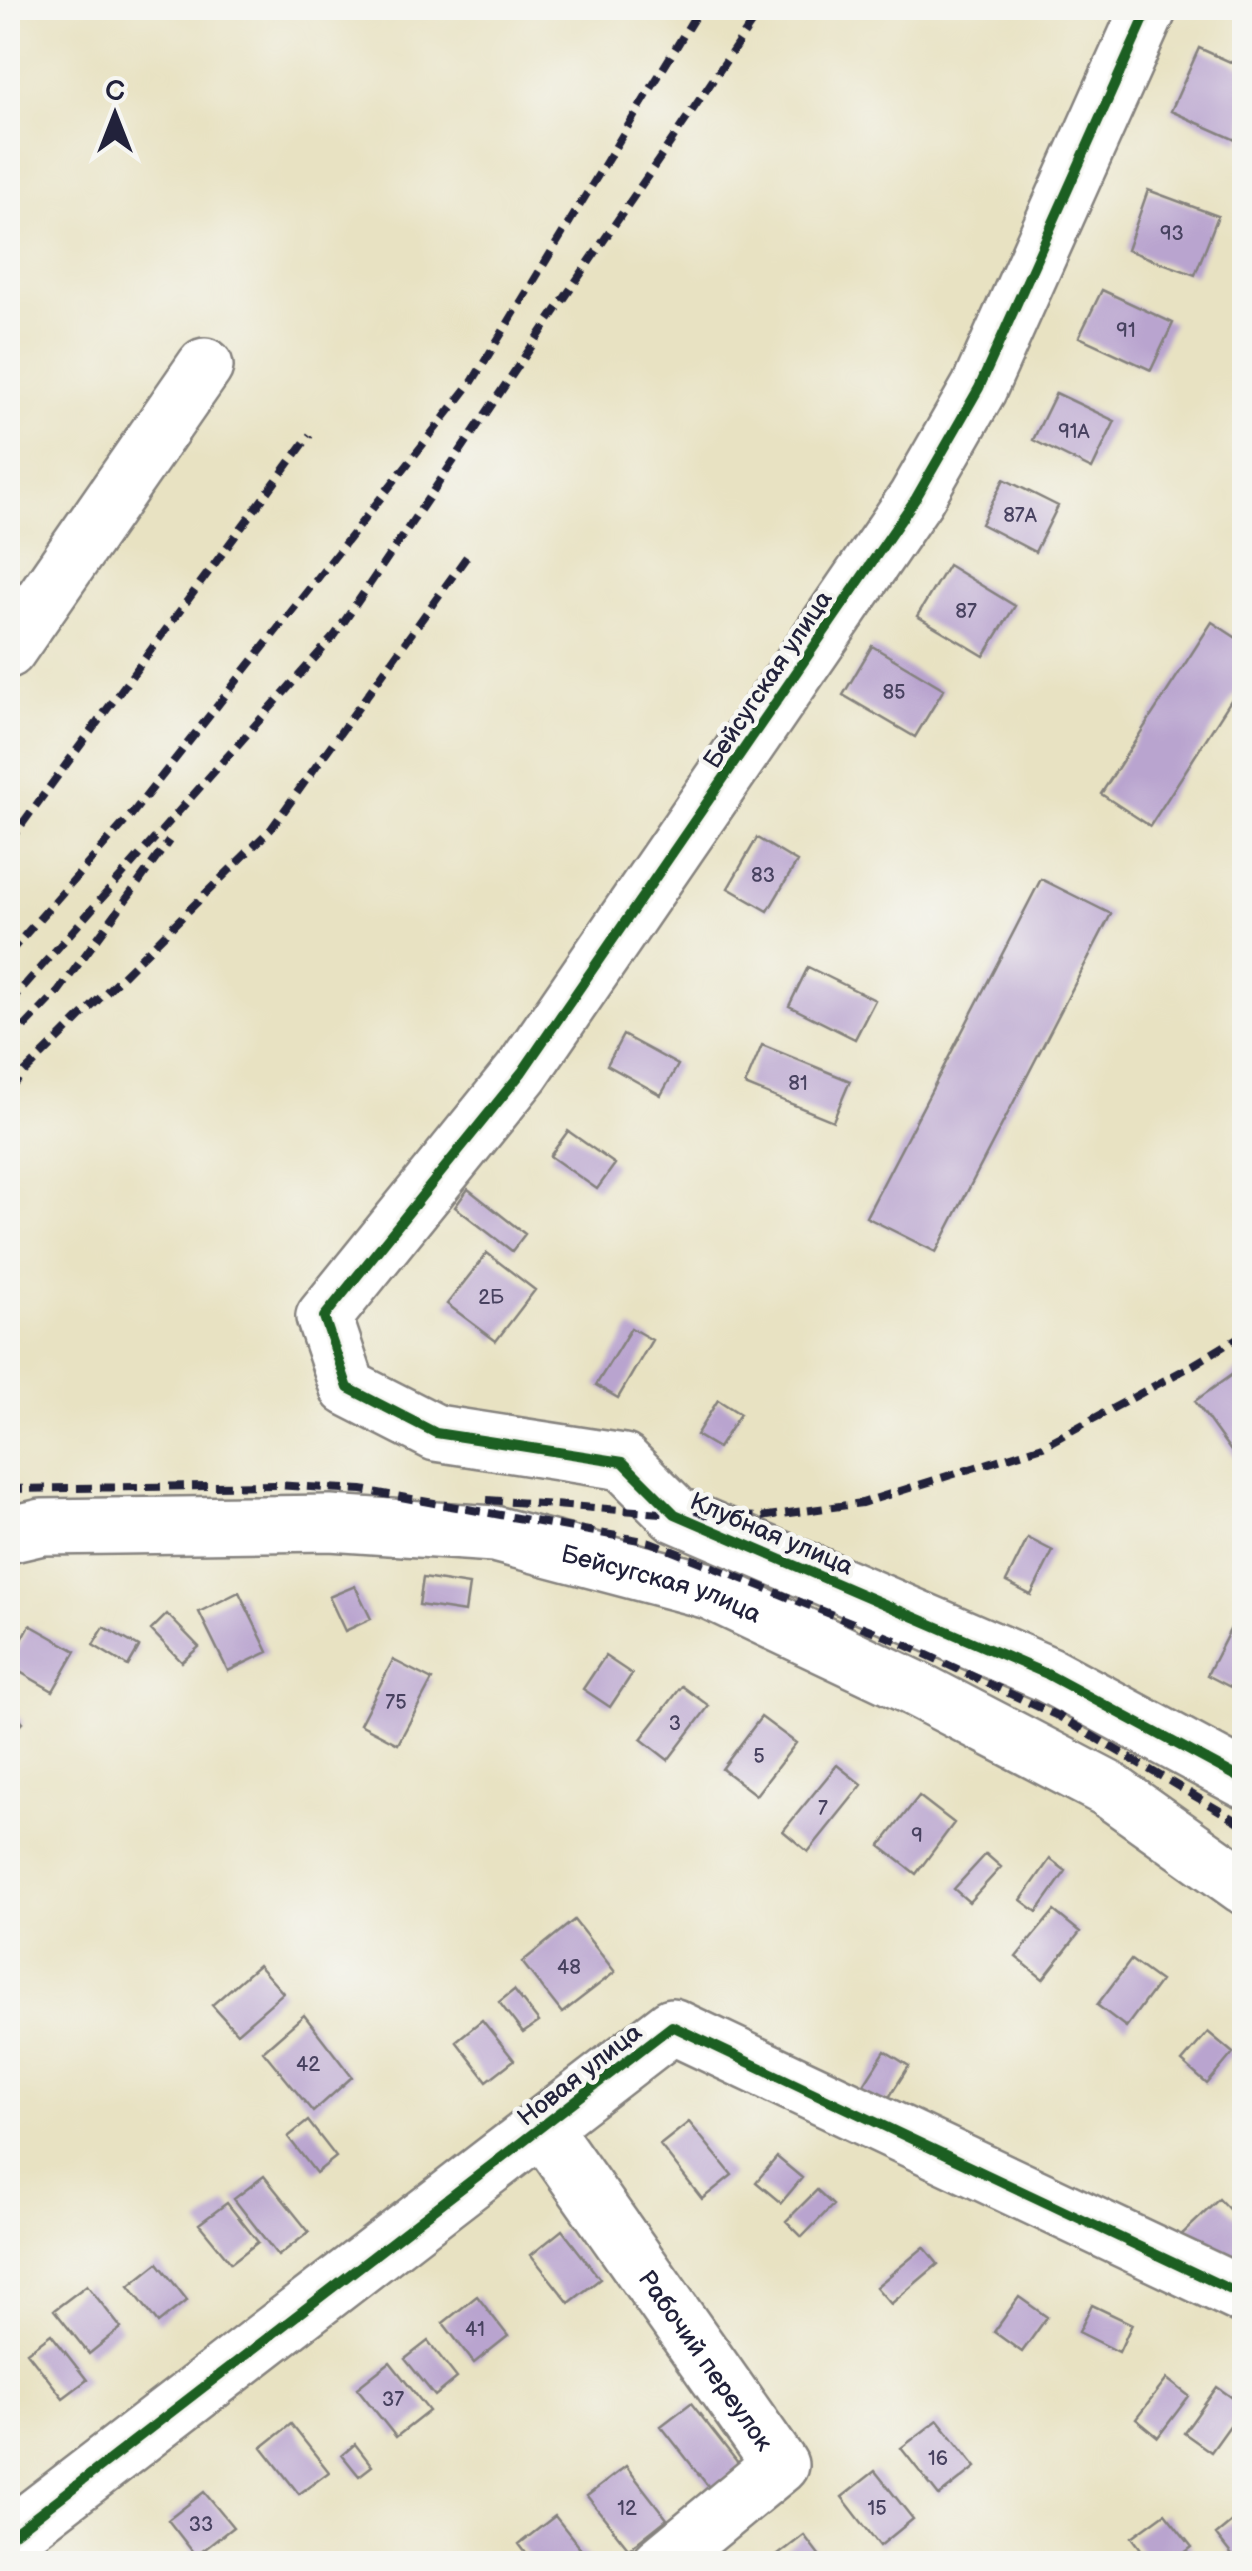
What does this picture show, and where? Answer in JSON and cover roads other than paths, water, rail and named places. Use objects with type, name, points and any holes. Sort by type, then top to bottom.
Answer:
[{"type":"street","name":"Бейсугская улица","points":[[324,1317],[522,1072],[916,498],[978,388],[1149,8]]},
{"type":"street","points":[[8,650],[205,366]]},
{"type":"street","name":"Клубная улица","points":[[324,1317],[348,1388],[436,1433],[622,1462],[675,1514],[1047,1674],[1244,1780]]},
{"type":"street","name":"Бейсугская улица","points":[[8,1535],[42,1527],[330,1523],[494,1534],[709,1591],[916,1689],[1108,1789],[1244,1886]]},
{"type":"street","name":"Новая улица","points":[[8,2538],[672,2026],[1244,2296]]},
{"type":"street","name":"Рабочий переулок","points":[[542,2127],[780,2464],[660,2564]]},
{"type":"railway","points":[[8,954],[132,814],[472,382],[700,8]]},
{"type":"railway","points":[[8,1004],[335,635],[762,8]]},
{"type":"railway","points":[[8,843],[310,435]]},
{"type":"railway","points":[[8,1089],[271,829],[470,552]]},
{"type":"railway","points":[[8,1044],[58,992],[169,841]]},
{"type":"railway","points":[[487,1500],[760,1517],[862,1503],[1043,1446],[1244,1334]]},
{"type":"railway","points":[[8,1489],[274,1485],[362,1490],[650,1542],[893,1639],[1060,1717],[1244,1825]]}]
